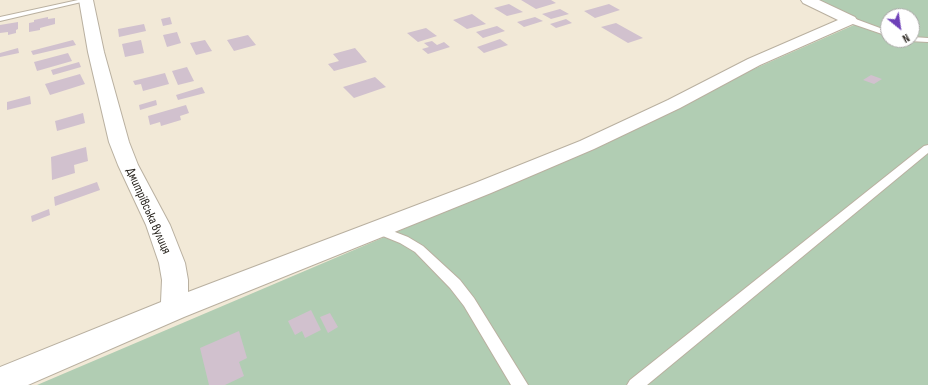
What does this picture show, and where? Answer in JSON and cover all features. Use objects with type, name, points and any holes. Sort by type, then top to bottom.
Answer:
[{"type":"street","name":"Дмитрівська вулиця","points":[[86,0],[98,59],[119,142],[128,165],[158,225],[172,263],[175,280],[174,309]]},
{"type":"street","points":[[808,0],[850,20]]},
{"type":"street","points":[[0,382],[259,274],[483,188],[587,145],[668,107],[754,62],[850,20]]},
{"type":"lane","points":[[0,19],[86,0]]},
{"type":"lane","points":[[850,20],[880,31]]},
{"type":"lane","points":[[635,385],[928,148]]},
{"type":"lane","points":[[377,229],[404,240],[420,249],[455,284],[469,302],[520,385]]},
{"type":"green space","points":[[812,0],[928,0],[928,385],[37,385],[415,224],[724,82],[854,25],[853,21]]},
{"type":"building","points":[[521,0],[551,0],[556,3],[536,9]]},
{"type":"building","points":[[509,4],[523,12],[507,16],[494,8]]},
{"type":"building","points":[[609,4],[620,10],[595,18],[584,11]]},
{"type":"building","points":[[560,9],[569,14],[551,19],[542,14]]},
{"type":"building","points":[[472,14],[486,24],[467,29],[453,20]]},
{"type":"building","points":[[48,17],[48,19],[55,18],[55,24],[40,28],[40,30],[29,32],[29,23],[34,22],[34,20]]},
{"type":"building","points":[[170,17],[172,24],[163,26],[161,19]]},
{"type":"building","points":[[535,17],[543,21],[524,27],[517,22]]},
{"type":"building","points":[[566,19],[572,23],[556,28],[550,24]]},
{"type":"building","points":[[18,22],[18,29],[16,30],[16,33],[8,35],[8,32],[0,33],[0,25]]},
{"type":"building","points":[[616,23],[643,38],[628,43],[601,27]]},
{"type":"building","points":[[144,24],[146,31],[119,37],[118,29]]},
{"type":"building","points":[[497,26],[505,31],[483,38],[476,32]]},
{"type":"building","points":[[426,28],[437,36],[418,42],[407,33]]},
{"type":"building","points":[[177,32],[181,43],[167,47],[163,35]]},
{"type":"building","points":[[248,35],[256,45],[234,51],[227,40]]},
{"type":"building","points":[[500,39],[508,45],[484,53],[477,47]]},
{"type":"building","points":[[73,40],[76,45],[33,55],[31,51]]},
{"type":"building","points":[[141,40],[144,53],[125,57],[122,44]]},
{"type":"building","points":[[205,40],[212,51],[196,55],[190,43]]},
{"type":"building","points":[[432,41],[437,45],[444,42],[450,47],[428,54],[422,49],[429,47],[424,43]]},
{"type":"building","points":[[18,48],[19,53],[0,57],[0,53]]},
{"type":"building","points":[[355,48],[367,62],[334,71],[328,64],[339,61],[333,54]]},
{"type":"building","points":[[68,53],[72,61],[37,71],[34,62]]},
{"type":"building","points":[[79,62],[81,67],[53,75],[51,70]]},
{"type":"building","points":[[187,67],[194,81],[178,85],[172,71]]},
{"type":"building","points":[[165,73],[169,84],[143,91],[141,84],[135,85],[133,81]]},
{"type":"building","points":[[80,74],[85,84],[50,95],[45,84]]},
{"type":"building","points":[[871,75],[882,79],[874,84],[863,80]]},
{"type":"building","points":[[375,77],[386,87],[354,98],[343,87]]},
{"type":"building","points":[[202,87],[205,93],[178,100],[176,95]]},
{"type":"building","points":[[30,96],[31,104],[7,110],[7,102]]},
{"type":"building","points":[[156,100],[157,105],[140,110],[139,105]]},
{"type":"building","points":[[186,105],[189,113],[180,116],[181,120],[161,126],[160,122],[150,125],[148,116]]},
{"type":"building","points":[[83,113],[85,123],[57,131],[55,121]]},
{"type":"building","points":[[86,147],[88,161],[74,165],[75,173],[52,180],[51,157]]},
{"type":"building","points":[[97,182],[100,190],[55,206],[54,197]]},
{"type":"building","points":[[49,209],[50,215],[32,222],[31,216]]},
{"type":"building","points":[[311,310],[321,330],[305,338],[302,331],[295,335],[288,321]]},
{"type":"building","points":[[330,313],[338,327],[328,333],[320,317]]},
{"type":"building","points":[[239,331],[247,358],[239,362],[244,376],[225,385],[209,385],[200,348]]}]
